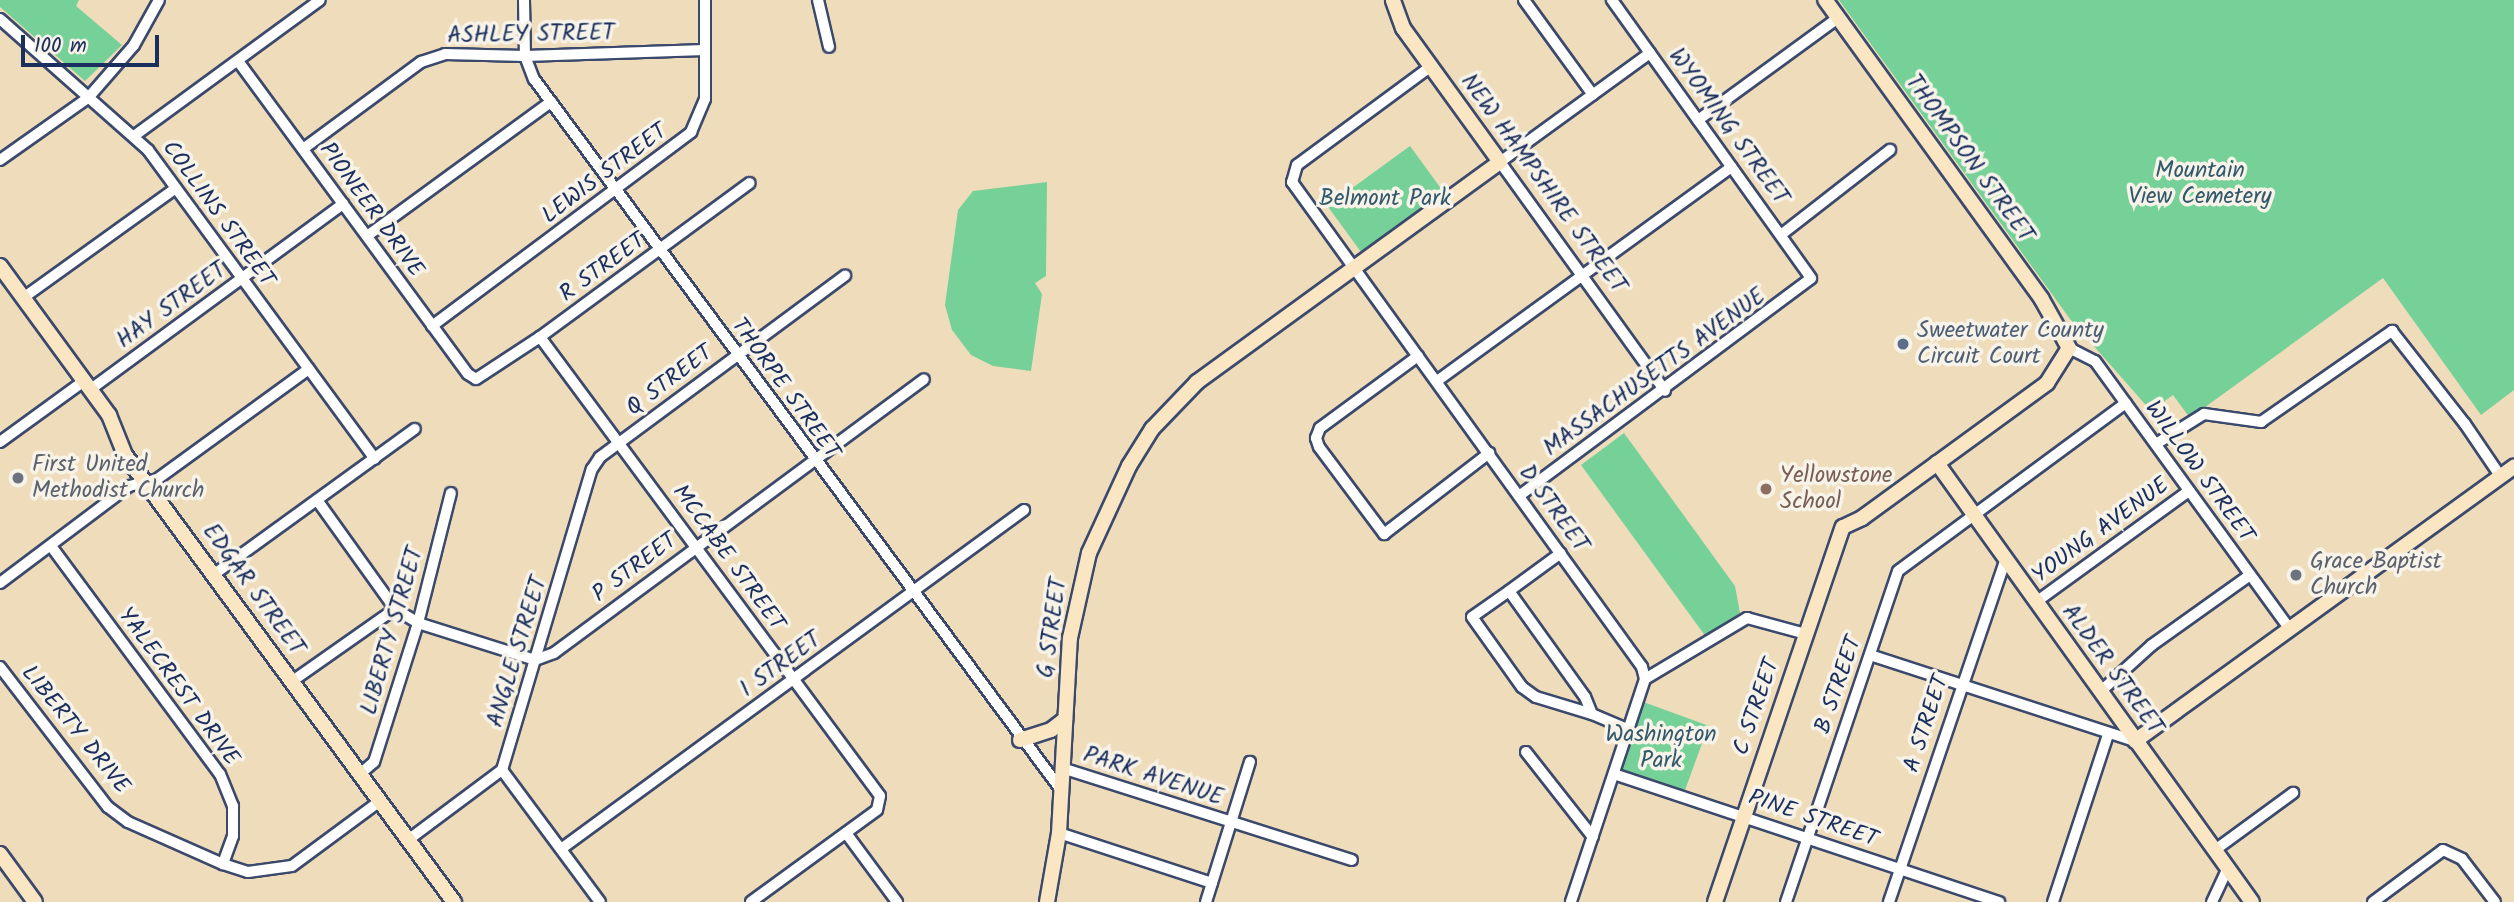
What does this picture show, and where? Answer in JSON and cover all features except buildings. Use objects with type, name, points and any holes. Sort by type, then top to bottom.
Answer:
[{"type":"street","points":[[0,160],[88,98],[127,54],[159,0]]},
{"type":"street","points":[[134,136],[320,0]]},
{"type":"street","points":[[524,0],[525,56]]},
{"type":"street","name":"LEWIS STREET","points":[[432,326],[691,132],[705,99],[705,0]]},
{"type":"street","points":[[818,0],[829,47]]},
{"type":"street","name":"NEW HAMPSHIRE STREET","points":[[1393,0],[1403,28],[1430,67],[1665,391]]},
{"type":"street","points":[[1524,0],[1593,95]]},
{"type":"street","points":[[1614,3],[1626,0]]},
{"type":"street","name":"THOMPSON STREET","points":[[1825,0],[2041,298],[2069,348]]},
{"type":"street","name":"WYOMING STREET","points":[[1614,3],[1811,278]]},
{"type":"street","points":[[1698,120],[1838,18]]},
{"type":"street","name":"COLLINS STREET","points":[[0,19],[134,136],[176,188],[375,459]]},
{"type":"street","name":"ASHLEY STREET","points":[[303,149],[421,62],[445,54],[525,56],[705,50]]},
{"type":"street","points":[[1500,162],[1650,53]]},
{"type":"street","name":"THORPE STREET","points":[[525,56],[551,102],[736,356],[1020,740],[1061,790]]},
{"type":"street","name":"PIONEER DRIVE","points":[[238,61],[432,326],[468,374],[476,379]]},
{"type":"street","name":"D STREET","points":[[1430,67],[1297,165],[1292,182],[1642,667],[1645,679]]},
{"type":"street","points":[[367,236],[551,102]]},
{"type":"street","points":[[1782,234],[1890,150]]},
{"type":"street","name":"G STREET","points":[[1047,902],[1059,833],[1070,638],[1089,553],[1129,466],[1152,429],[1189,389],[1500,162]]},
{"type":"street","points":[[1437,381],[1732,167]]},
{"type":"street","name":"R STREET","points":[[476,379],[540,338],[750,183]]},
{"type":"street","points":[[23,298],[176,188]]},
{"type":"street","name":"HAY STREET","points":[[0,442],[243,279],[343,204]]},
{"type":"street","name":"EDGAR STREET","points":[[0,266],[87,385],[144,481],[454,902]]},
{"type":"street","name":"Q STREET","points":[[619,443],[845,276]]},
{"type":"street","name":"MASSACHUSETTS AVENUE","points":[[1520,496],[1665,391],[1811,278]]},
{"type":"street","points":[[2156,444],[2204,414],[2262,422],[2392,331],[2466,424],[2501,477]]},
{"type":"street","name":"MCCABE STREET","points":[[540,338],[880,796],[880,804],[846,833]]},
{"type":"street","points":[[1937,463],[2047,383],[2069,348]]},
{"type":"street","name":"WILLOW STREET","points":[[2069,348],[2095,361],[2290,629]]},
{"type":"street","points":[[1419,356],[1320,428],[1316,438],[1384,534],[1489,453]]},
{"type":"street","points":[[0,583],[129,486],[156,480],[309,369]]},
{"type":"street","name":"P STREET","points":[[535,660],[554,653],[924,379]]},
{"type":"street","name":"B STREET","points":[[1786,902],[1898,571],[1973,513],[2126,403]]},
{"type":"street","points":[[213,575],[415,429]]},
{"type":"street","name":"ANGLE STREET","points":[[502,770],[592,469],[619,443]]},
{"type":"street","name":"ALDER STREET","points":[[1937,463],[2252,902]]},
{"type":"street","name":"C STREET","points":[[1715,902],[1843,527],[1937,463]]},
{"type":"street","points":[[1870,655],[2108,735],[2135,741],[2514,467]]},
{"type":"street","name":"YOUNG AVENUE","points":[[2036,602],[2189,491]]},
{"type":"street","name":"LIBERTY STREET","points":[[360,774],[374,762],[418,623],[451,493]]},
{"type":"street","points":[[317,500],[395,608],[418,623],[535,660]]},
{"type":"street","name":"I STREET","points":[[561,849],[1024,510]]},
{"type":"street","name":"YALECREST DRIVE","points":[[51,546],[220,774],[233,806],[233,836],[223,864]]},
{"type":"street","points":[[1561,553],[1472,617],[1522,687],[1536,697],[1592,713],[1628,729]]},
{"type":"street","name":"A STREET","points":[[1889,902],[1960,685],[2006,559]]},
{"type":"street","points":[[2100,692],[2152,645],[2250,575]]},
{"type":"street","points":[[1510,591],[1586,696],[1592,713]]},
{"type":"street","points":[[292,682],[395,608]]},
{"type":"street","points":[[1571,902],[1645,679],[1747,618],[1807,634]]},
{"type":"street","name":"LIBERTY DRIVE","points":[[0,667],[108,807],[128,821],[223,864],[248,872],[292,866],[380,801]]},
{"type":"street","points":[[1020,740],[1051,730],[1065,719]]},
{"type":"street","points":[[2053,902],[2108,735]]},
{"type":"street","points":[[1525,752],[1593,837]]},
{"type":"street","points":[[1206,902],[1250,762]]},
{"type":"street","name":"PARK AVENUE","points":[[1062,768],[1352,860]]},
{"type":"street","points":[[408,840],[502,770],[600,902]]},
{"type":"street","name":"PINE STREET","points":[[1614,774],[1999,902]]},
{"type":"street","points":[[2215,850],[2294,793]]},
{"type":"street","points":[[751,902],[846,833],[897,902]]},
{"type":"street","points":[[1059,833],[1212,883]]},
{"type":"street","points":[[2373,902],[2444,850],[2452,851],[2495,902]]},
{"type":"street","points":[[0,854],[35,902]]},
{"type":"street","points":[[2212,902],[2228,868]]},
{"type":"green space","points":[[0,0],[79,0],[76,6],[122,45],[85,81],[0,7]]},
{"type":"green space","name":"Mountain View Cemetery","points":[[1839,0],[2514,0],[2514,390],[2481,415],[2383,278],[2190,418],[2173,395],[2151,411],[2070,319]]},
{"type":"green space","name":"Belmont Park","points":[[1410,146],[1444,192],[1361,252],[1327,206]]},
{"type":"green space","points":[[1047,182],[1046,276],[1035,283],[1042,294],[1031,371],[993,366],[971,355],[952,330],[945,305],[958,210],[973,191]]},
{"type":"green space","points":[[1624,433],[1735,586],[1740,613],[1706,637],[1581,465]]},
{"type":"green space","name":"Washington Park","points":[[1638,700],[1708,726],[1682,799],[1611,773]]},
{"type":"place","name":"Sweetwater County Circuit Court","points":[[1903,344]]},
{"type":"place","name":"First United Methodist Church","points":[[18,478]]},
{"type":"place","name":"Yellowstone School","points":[[1766,489]]},
{"type":"place","name":"Grace Baptist Church","points":[[2296,575]]}]
